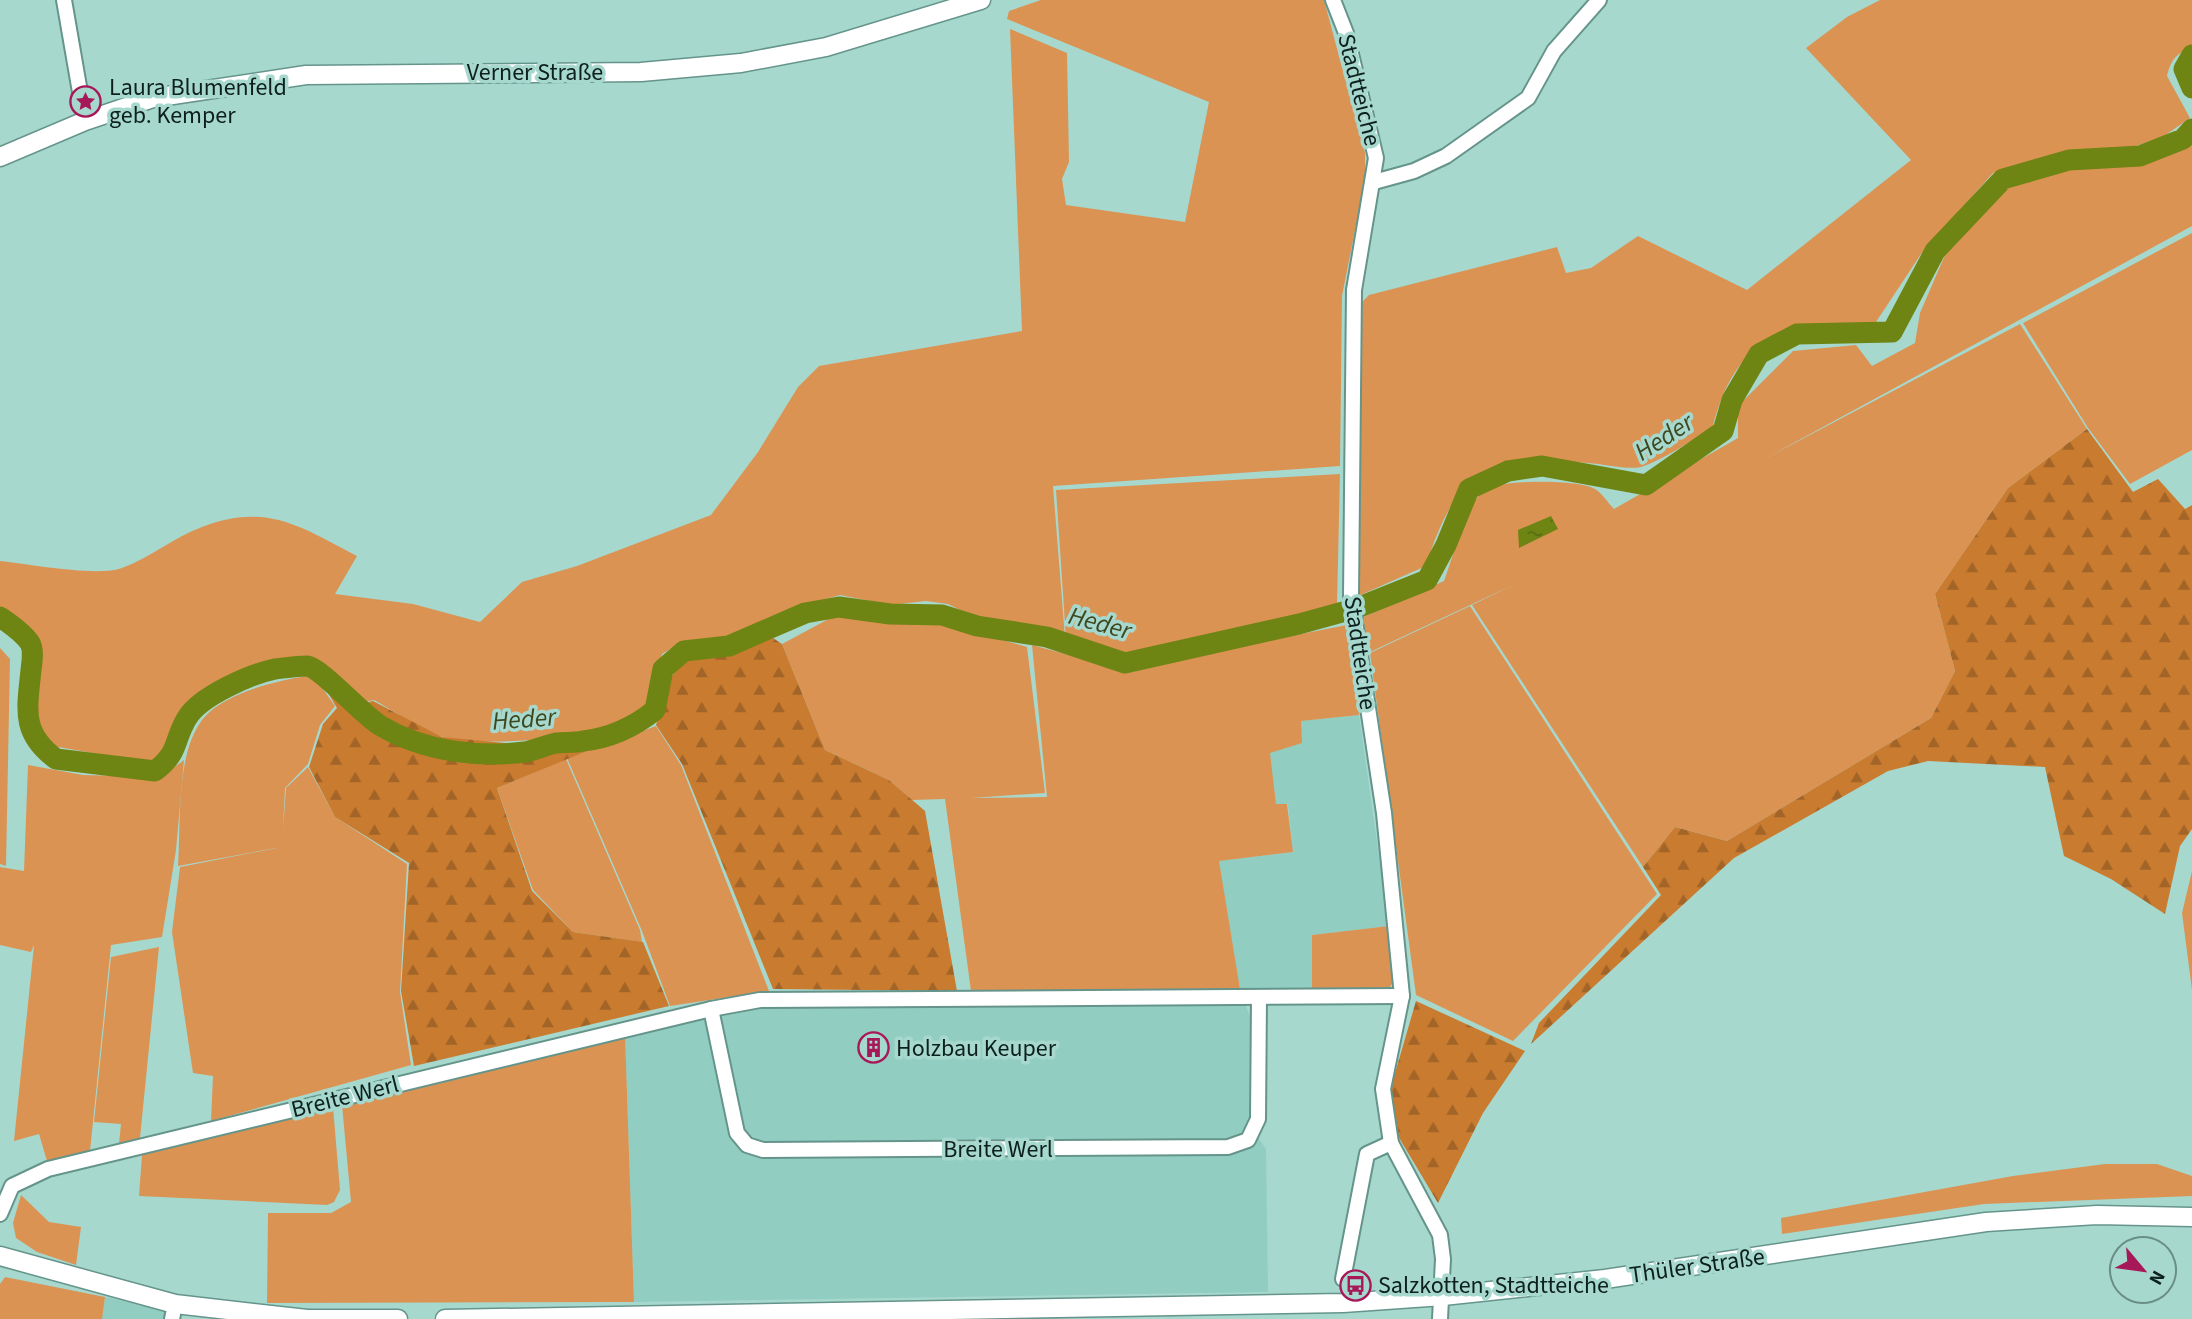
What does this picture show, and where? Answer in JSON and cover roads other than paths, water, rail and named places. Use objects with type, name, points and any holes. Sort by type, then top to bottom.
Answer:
[{"type":"main road","name":"Verner Straße","points":[[0,156],[85,121],[153,98],[306,75],[641,72],[741,63],[825,47],[981,0]]},
{"type":"main road","name":"Thüler Straße","points":[[445,1319],[1343,1303],[1443,1296],[1605,1279],[1986,1222],[2097,1215],[2192,1217]]},
{"type":"main road","points":[[0,1256],[174,1311],[307,1319],[398,1319]]},
{"type":"street","points":[[64,0],[85,121]]},
{"type":"street","name":"Stadtteiche","points":[[1334,0],[1346,33],[1373,139],[1374,182],[1354,290],[1350,596],[1384,813],[1402,996],[1383,1089],[1391,1143],[1440,1235],[1443,1296],[1440,1319]]},
{"type":"street","points":[[1374,182],[1414,171],[1446,156],[1528,98],[1554,51],[1599,0]]},
{"type":"street","name":"Breite Werl","points":[[0,1214],[6,1186],[48,1170],[711,1009],[760,1000],[1259,999],[1402,996]]},
{"type":"street","name":"Breite Werl","points":[[711,1009],[737,1133],[747,1145],[763,1150],[1228,1147],[1248,1140],[1258,1119],[1259,999]]},
{"type":"street","points":[[1343,1279],[1367,1154],[1391,1143]]},
{"type":"water","points":[[1551,516],[1558,529],[1519,548],[1518,530]]},
{"type":"waterway","name":"Heder","points":[[2192,55],[2184,69],[2192,88]]},
{"type":"waterway","name":"Heder","points":[[0,617],[20,632],[31,646],[29,720],[37,740],[45,749],[56,759],[155,771],[169,758],[187,718],[203,702],[227,687],[253,676],[291,667],[307,666],[314,669],[373,720],[397,735],[451,751],[507,754],[556,743],[593,740],[622,731],[655,710],[663,669],[684,651],[729,646],[805,613],[839,607],[890,614],[942,615],[977,626],[1047,637],[1125,663],[1299,624],[1357,608],[1427,580],[1446,545],[1469,489],[1508,471],[1542,466],[1646,485],[1723,431],[1732,400],[1759,354],[1797,334],[1892,332],[1935,251],[2003,179],[2069,160],[2140,156],[2183,139],[2192,129]]},
{"type":"place","name":"Laura Blumenfeld geb. Kemper","points":[[86,101]]},
{"type":"place","name":"Holzbau Keuper","points":[[873,1048]]},
{"type":"place","name":"Salzkotten, Stadtteiche","points":[[1355,1285]]}]
